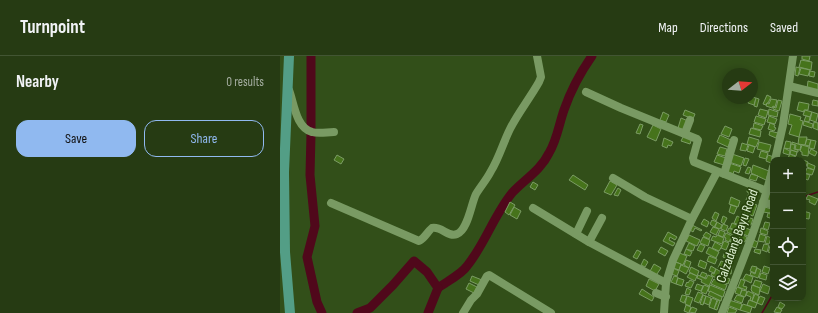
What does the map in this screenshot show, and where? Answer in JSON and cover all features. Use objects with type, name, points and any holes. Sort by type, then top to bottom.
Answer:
[{"type":"main road","points":[[289,56],[284,172],[286,252],[290,313]]},
{"type":"street","points":[[331,203],[418,241],[424,238],[428,230],[432,228],[439,228],[449,235],[461,232],[464,228],[476,194],[492,171],[511,128],[539,82],[541,77],[537,56]]},
{"type":"street","points":[[776,157],[783,125],[793,56]]},
{"type":"street","points":[[287,83],[299,121],[303,127],[314,133],[334,132]]},
{"type":"street","points":[[789,86],[818,93]]},
{"type":"street","points":[[586,92],[621,108],[685,133],[698,140],[693,158],[694,162],[720,173],[770,187]]},
{"type":"street","points":[[685,133],[690,120]]},
{"type":"street","points":[[664,313],[666,283],[673,260],[692,219],[720,173],[734,140]]},
{"type":"street","points":[[613,178],[645,197],[692,219]]},
{"type":"street","name":"Calzadang Bayu Road","points":[[722,313],[763,202],[770,187]]},
{"type":"street","points":[[763,202],[770,204]]},
{"type":"street","points":[[533,208],[589,242],[666,283]]},
{"type":"street","points":[[576,234],[587,211]]},
{"type":"street","points":[[589,242],[602,218]]},
{"type":"street","points":[[463,313],[471,300],[477,294],[487,276],[490,275],[551,313]]},
{"type":"street","points":[[656,293],[666,297]]},
{"type":"building","points":[[802,56],[810,56],[809,61],[802,59]]},
{"type":"building","points":[[801,60],[812,62],[811,70],[799,67]]},
{"type":"building","points":[[796,67],[800,68],[798,76],[795,75]]},
{"type":"building","points":[[801,68],[810,70],[808,76],[799,74]]},
{"type":"building","points":[[810,71],[815,72],[814,77],[809,76]]},
{"type":"building","points":[[808,81],[818,84],[818,92],[807,89]]},
{"type":"building","points":[[767,95],[771,97],[766,105],[763,104]]},
{"type":"building","points":[[771,99],[777,100],[775,107],[773,106],[772,108],[766,106],[767,103],[769,104]]},
{"type":"building","points":[[778,100],[782,101],[779,111],[773,109],[773,107],[776,108]]},
{"type":"building","points":[[813,100],[818,101],[818,106],[812,105]]},
{"type":"building","points":[[799,102],[809,104],[808,110],[804,110],[804,112],[797,110]]},
{"type":"building","points":[[760,109],[768,111],[766,118],[758,115]]},
{"type":"building","points":[[769,109],[778,112],[777,117],[768,115]]},
{"type":"building","points":[[685,110],[695,114],[693,119],[683,115]]},
{"type":"building","points":[[805,110],[812,112],[810,117],[803,115]]},
{"type":"building","points":[[663,112],[669,115],[666,122],[660,120]]},
{"type":"building","points":[[812,112],[818,114],[816,122],[810,120]]},
{"type":"building","points":[[790,114],[801,117],[800,120],[803,121],[799,137],[789,134],[792,125],[788,124]]},
{"type":"building","points":[[756,116],[766,119],[764,125],[754,122]]},
{"type":"building","points":[[769,116],[777,119],[775,124],[767,122]]},
{"type":"building","points":[[806,116],[810,117],[809,122],[804,121]]},
{"type":"building","points":[[681,118],[688,121],[685,130],[678,128]]},
{"type":"building","points":[[804,121],[813,124],[812,128],[803,125]]},
{"type":"building","points":[[814,122],[818,123],[818,130],[813,128]]},
{"type":"building","points":[[754,123],[763,126],[761,130],[753,128]]},
{"type":"building","points":[[770,123],[775,125],[774,127],[776,128],[774,131],[768,129]]},
{"type":"building","points":[[640,124],[643,125],[640,134],[636,133]]},
{"type":"building","points":[[653,125],[661,129],[656,141],[647,137]]},
{"type":"building","points":[[725,126],[732,129],[729,137],[721,134]]},
{"type":"building","points":[[751,128],[761,131],[760,137],[749,134]]},
{"type":"building","points":[[770,131],[778,133],[776,138],[769,135]]},
{"type":"building","points":[[684,135],[692,138],[690,144],[681,141]]},
{"type":"building","points":[[720,135],[731,140],[728,147],[717,142]]},
{"type":"building","points":[[749,137],[759,140],[756,147],[747,144]]},
{"type":"building","points":[[799,137],[807,137],[805,145],[798,144]]},
{"type":"building","points":[[664,138],[673,142],[671,146],[668,145],[667,148],[662,146]]},
{"type":"building","points":[[807,139],[811,140],[809,146],[805,145]]},
{"type":"building","points":[[811,140],[816,141],[814,149],[809,148]]},
{"type":"building","points":[[786,141],[791,142],[790,149],[784,148]]},
{"type":"building","points":[[759,142],[771,145],[769,152],[757,149]]},
{"type":"building","points":[[792,142],[801,145],[800,150],[795,149],[796,145],[792,144]]},
{"type":"building","points":[[742,143],[748,145],[746,151],[740,150]]},
{"type":"building","points":[[791,144],[795,145],[794,149],[798,150],[798,152],[790,150]]},
{"type":"building","points":[[749,145],[755,147],[753,153],[747,151]]},
{"type":"building","points":[[802,145],[809,147],[808,156],[802,155],[802,152],[800,151]]},
{"type":"building","points":[[720,147],[727,149],[725,156],[717,154]]},
{"type":"building","points":[[784,148],[790,151],[789,155],[783,153]]},
{"type":"building","points":[[811,149],[817,152],[815,156],[809,153]]},
{"type":"building","points":[[791,150],[797,152],[796,156],[790,154]]},
{"type":"building","points":[[761,151],[768,153],[766,159],[759,157]]},
{"type":"building","points":[[732,154],[744,158],[741,166],[729,162]]},
{"type":"building","points":[[790,154],[796,157],[788,157]]},
{"type":"building","points":[[337,155],[344,159],[341,164],[334,160]]},
{"type":"building","points":[[717,155],[726,158],[724,165],[714,162]]},
{"type":"building","points":[[768,155],[774,157],[770,157],[770,163],[766,161]]},
{"type":"building","points":[[745,158],[749,159],[746,166],[743,165]]},
{"type":"building","points":[[729,163],[741,167],[739,173],[734,171],[733,174],[726,171]]},
{"type":"building","points":[[808,163],[815,166],[814,170],[807,167]]},
{"type":"building","points":[[753,165],[769,171],[766,180],[751,173]]},
{"type":"building","points":[[748,167],[751,168],[749,174],[745,173]]},
{"type":"building","points":[[807,168],[814,170],[812,175],[806,173]]},
{"type":"building","points":[[751,174],[758,176],[756,181],[749,179]]},
{"type":"building","points":[[806,174],[810,175],[808,180],[806,179]]},
{"type":"building","points":[[573,175],[588,185],[585,190],[569,180]]},
{"type":"building","points":[[610,181],[617,185],[611,195],[604,192]]},
{"type":"building","points":[[533,182],[538,185],[535,190],[530,187]]},
{"type":"building","points":[[748,187],[758,191],[757,195],[747,192]]},
{"type":"building","points":[[618,188],[621,190],[618,196],[614,195]]},
{"type":"building","points":[[770,192],[770,202],[766,200]]},
{"type":"building","points":[[749,193],[756,195],[753,203],[746,200]]},
{"type":"building","points":[[808,195],[818,199],[815,205],[809,202],[810,200],[806,199]]},
{"type":"building","points":[[731,197],[740,201],[738,207],[729,204]]},
{"type":"building","points":[[510,202],[515,205],[509,215],[505,212]]},
{"type":"building","points":[[748,202],[757,205],[753,216],[744,213]]},
{"type":"building","points":[[731,205],[737,207],[734,214],[729,212]]},
{"type":"building","points":[[514,207],[521,211],[517,219],[510,215]]},
{"type":"building","points":[[765,207],[770,209],[770,213],[763,212]]},
{"type":"building","points":[[715,212],[719,214],[716,221],[712,218]]},
{"type":"building","points":[[806,212],[810,213],[809,219],[806,218]]},
{"type":"building","points":[[768,213],[770,214],[770,218],[767,217]]},
{"type":"building","points":[[723,216],[727,218],[724,224],[721,222]]},
{"type":"building","points":[[737,216],[747,221],[745,227],[734,223]]},
{"type":"building","points":[[745,216],[753,219],[751,225],[748,224],[749,220],[744,219]]},
{"type":"building","points":[[704,219],[709,222],[707,227],[701,224]]},
{"type":"building","points":[[712,220],[717,222],[714,227],[710,224]]},
{"type":"building","points":[[717,222],[722,225],[720,229],[715,227]]},
{"type":"building","points":[[765,222],[770,223],[768,230],[763,228]]},
{"type":"building","points":[[732,223],[739,226],[737,231],[730,228]]},
{"type":"building","points":[[723,224],[728,226],[726,231],[721,229]]},
{"type":"building","points":[[692,225],[702,230],[701,231],[695,228],[693,232],[690,230]]},
{"type":"building","points":[[740,226],[745,228],[742,233],[738,232]]},
{"type":"building","points":[[713,227],[719,229],[716,235],[710,232]]},
{"type":"building","points":[[729,228],[735,231],[733,235],[727,232]]},
{"type":"building","points":[[746,228],[751,230],[748,236],[743,234]]},
{"type":"building","points":[[761,228],[768,231],[767,235],[760,233]]},
{"type":"building","points":[[720,230],[725,232],[723,237],[718,235]]},
{"type":"building","points":[[668,232],[677,237],[675,240],[670,237],[669,240],[675,243],[673,246],[663,241]]},
{"type":"building","points":[[706,232],[711,235],[709,239],[703,236]]},
{"type":"building","points":[[726,233],[732,236],[729,242],[725,240],[726,238],[724,237]]},
{"type":"building","points":[[741,234],[747,237],[745,242],[739,239]]},
{"type":"building","points":[[760,234],[766,236],[764,242],[758,241]]},
{"type":"building","points":[[689,235],[700,240],[697,246],[686,241]]},
{"type":"building","points":[[717,235],[724,238],[722,244],[711,240],[713,236],[716,237]]},
{"type":"building","points":[[767,236],[770,238],[769,244],[765,243]]},
{"type":"building","points":[[703,237],[710,240],[708,246],[700,243]]},
{"type":"building","points":[[733,237],[741,241],[739,246],[730,242]]},
{"type":"building","points":[[753,240],[758,242],[756,248],[750,246]]},
{"type":"building","points":[[724,241],[729,243],[726,250],[721,248]]},
{"type":"building","points":[[715,242],[722,246],[719,251],[712,248]]},
{"type":"building","points":[[689,243],[695,246],[693,251],[686,249]]},
{"type":"building","points":[[700,244],[705,246],[702,252],[697,250]]},
{"type":"building","points":[[732,244],[739,247],[736,253],[730,251]]},
{"type":"building","points":[[764,244],[769,245],[767,252],[762,250]]},
{"type":"building","points":[[661,247],[668,251],[665,256],[658,252]]},
{"type":"building","points":[[709,247],[719,252],[716,258],[706,253]]},
{"type":"building","points":[[686,249],[692,252],[690,256],[684,254]]},
{"type":"building","points":[[755,249],[761,250],[760,254],[754,252]]},
{"type":"building","points":[[637,250],[641,252],[637,259],[633,257]]},
{"type":"building","points":[[725,251],[736,255],[733,262],[723,257]]},
{"type":"building","points":[[677,252],[687,256],[683,265],[674,261]]},
{"type":"building","points":[[709,256],[717,259],[715,264],[707,261]]},
{"type":"building","points":[[644,259],[648,262],[645,267],[641,265]]},
{"type":"building","points":[[686,260],[691,262],[689,268],[684,265]]},
{"type":"building","points":[[700,260],[707,263],[705,269],[698,266]]},
{"type":"building","points":[[721,261],[732,265],[731,274],[727,273],[728,271],[718,268]]},
{"type":"building","points":[[675,262],[681,264],[679,270],[673,268]]},
{"type":"building","points":[[654,264],[661,268],[655,277],[649,273]]},
{"type":"building","points":[[681,265],[689,268],[686,274],[679,270]]},
{"type":"building","points":[[711,266],[716,269],[714,273],[709,271]]},
{"type":"building","points":[[752,266],[757,267],[755,273],[750,271]]},
{"type":"building","points":[[764,266],[770,268],[768,274],[762,272]]},
{"type":"building","points":[[691,267],[699,271],[697,276],[689,272]]},
{"type":"building","points":[[673,268],[679,271],[677,276],[671,274]]},
{"type":"building","points":[[757,268],[761,270],[758,278],[750,275],[751,272],[755,274]]},
{"type":"building","points":[[716,269],[720,271],[718,279],[711,275],[712,273],[714,274]]},
{"type":"building","points":[[721,269],[727,272],[723,281],[719,280]]},
{"type":"building","points":[[702,272],[707,274],[705,278],[700,276]]},
{"type":"building","points":[[690,273],[697,276],[695,281],[687,277]]},
{"type":"building","points":[[761,273],[767,275],[766,280],[759,278]]},
{"type":"building","points":[[746,274],[753,277],[751,283],[743,279]]},
{"type":"building","points":[[698,275],[706,279],[708,275],[713,277],[709,286],[697,278]]},
{"type":"building","points":[[472,276],[482,280],[479,285],[470,281]]},
{"type":"building","points":[[674,276],[678,277],[676,284],[671,282]]},
{"type":"building","points":[[725,277],[730,279],[728,284],[723,282]]},
{"type":"building","points":[[678,278],[684,280],[682,286],[676,284]]},
{"type":"building","points":[[649,279],[659,284],[655,291],[646,286]]},
{"type":"building","points":[[714,279],[727,285],[725,290],[711,284]]},
{"type":"building","points":[[741,279],[745,281],[743,286],[747,287],[746,290],[738,287]]},
{"type":"building","points":[[690,280],[694,282],[691,288],[685,286]]},
{"type":"building","points":[[755,280],[762,282],[760,288],[753,285]]},
{"type":"building","points":[[469,283],[477,287],[474,293],[466,289]]},
{"type":"building","points":[[697,284],[703,286],[701,291],[695,289]]},
{"type":"building","points":[[763,284],[770,287],[768,294],[760,291]]},
{"type":"building","points":[[704,285],[709,287],[706,294],[701,292]]},
{"type":"building","points":[[710,285],[725,291],[723,297],[708,291]]},
{"type":"building","points":[[752,285],[760,288],[759,295],[752,292]]},
{"type":"building","points":[[737,287],[742,289],[740,295],[735,293]]},
{"type":"building","points":[[687,288],[691,290],[689,295],[685,294]]},
{"type":"building","points":[[642,289],[654,297],[652,301],[639,294]]},
{"type":"building","points":[[742,290],[747,291],[745,297],[740,295]]},
{"type":"building","points":[[710,291],[722,297],[721,301],[708,295]]},
{"type":"building","points":[[748,291],[754,294],[752,301],[750,300],[751,297],[746,295]]},
{"type":"building","points":[[698,292],[703,294],[699,303],[694,301]]},
{"type":"building","points":[[755,294],[759,296],[757,303],[752,301]]},
{"type":"building","points":[[682,295],[687,296],[684,303],[680,301]]},
{"type":"building","points":[[703,295],[706,296],[703,305],[700,304]]},
{"type":"building","points":[[737,295],[744,297],[742,303],[734,300]]},
{"type":"building","points":[[687,296],[693,298],[690,306],[685,304]]},
{"type":"building","points":[[706,296],[711,298],[709,305],[704,303]]},
{"type":"building","points":[[760,296],[765,298],[762,305],[757,303]]},
{"type":"building","points":[[712,298],[717,300],[714,309],[709,307]]},
{"type":"building","points":[[718,300],[720,301],[717,310],[714,309]]},
{"type":"building","points":[[729,300],[742,304],[740,310],[727,305]]},
{"type":"building","points":[[749,300],[757,303],[755,308],[747,305]]},
{"type":"building","points":[[780,302],[785,305],[782,309],[778,307]]},
{"type":"building","points":[[743,304],[752,307],[750,313],[740,310]]},
{"type":"building","points":[[686,305],[691,307],[689,313],[684,311]]},
{"type":"building","points":[[692,307],[697,309],[695,313],[689,312]]},
{"type":"building","points":[[729,307],[737,310],[735,313],[727,313]]},
{"type":"building","points":[[777,307],[782,310],[780,313],[774,312]]},
{"type":"waterway","points":[[311,56],[311,129]]},
{"type":"waterway","points":[[438,288],[465,269],[512,193],[537,170],[546,159],[554,143],[570,96],[580,75],[592,56]]},
{"type":"waterway","points":[[311,134],[310,175],[315,226],[307,257],[317,302],[322,313]]},
{"type":"waterway","points":[[806,196],[818,192]]},
{"type":"waterway","points":[[357,313],[370,308],[414,261],[427,272],[438,288],[428,313]]},
{"type":"waterway","points":[[762,313],[770,299]]}]
